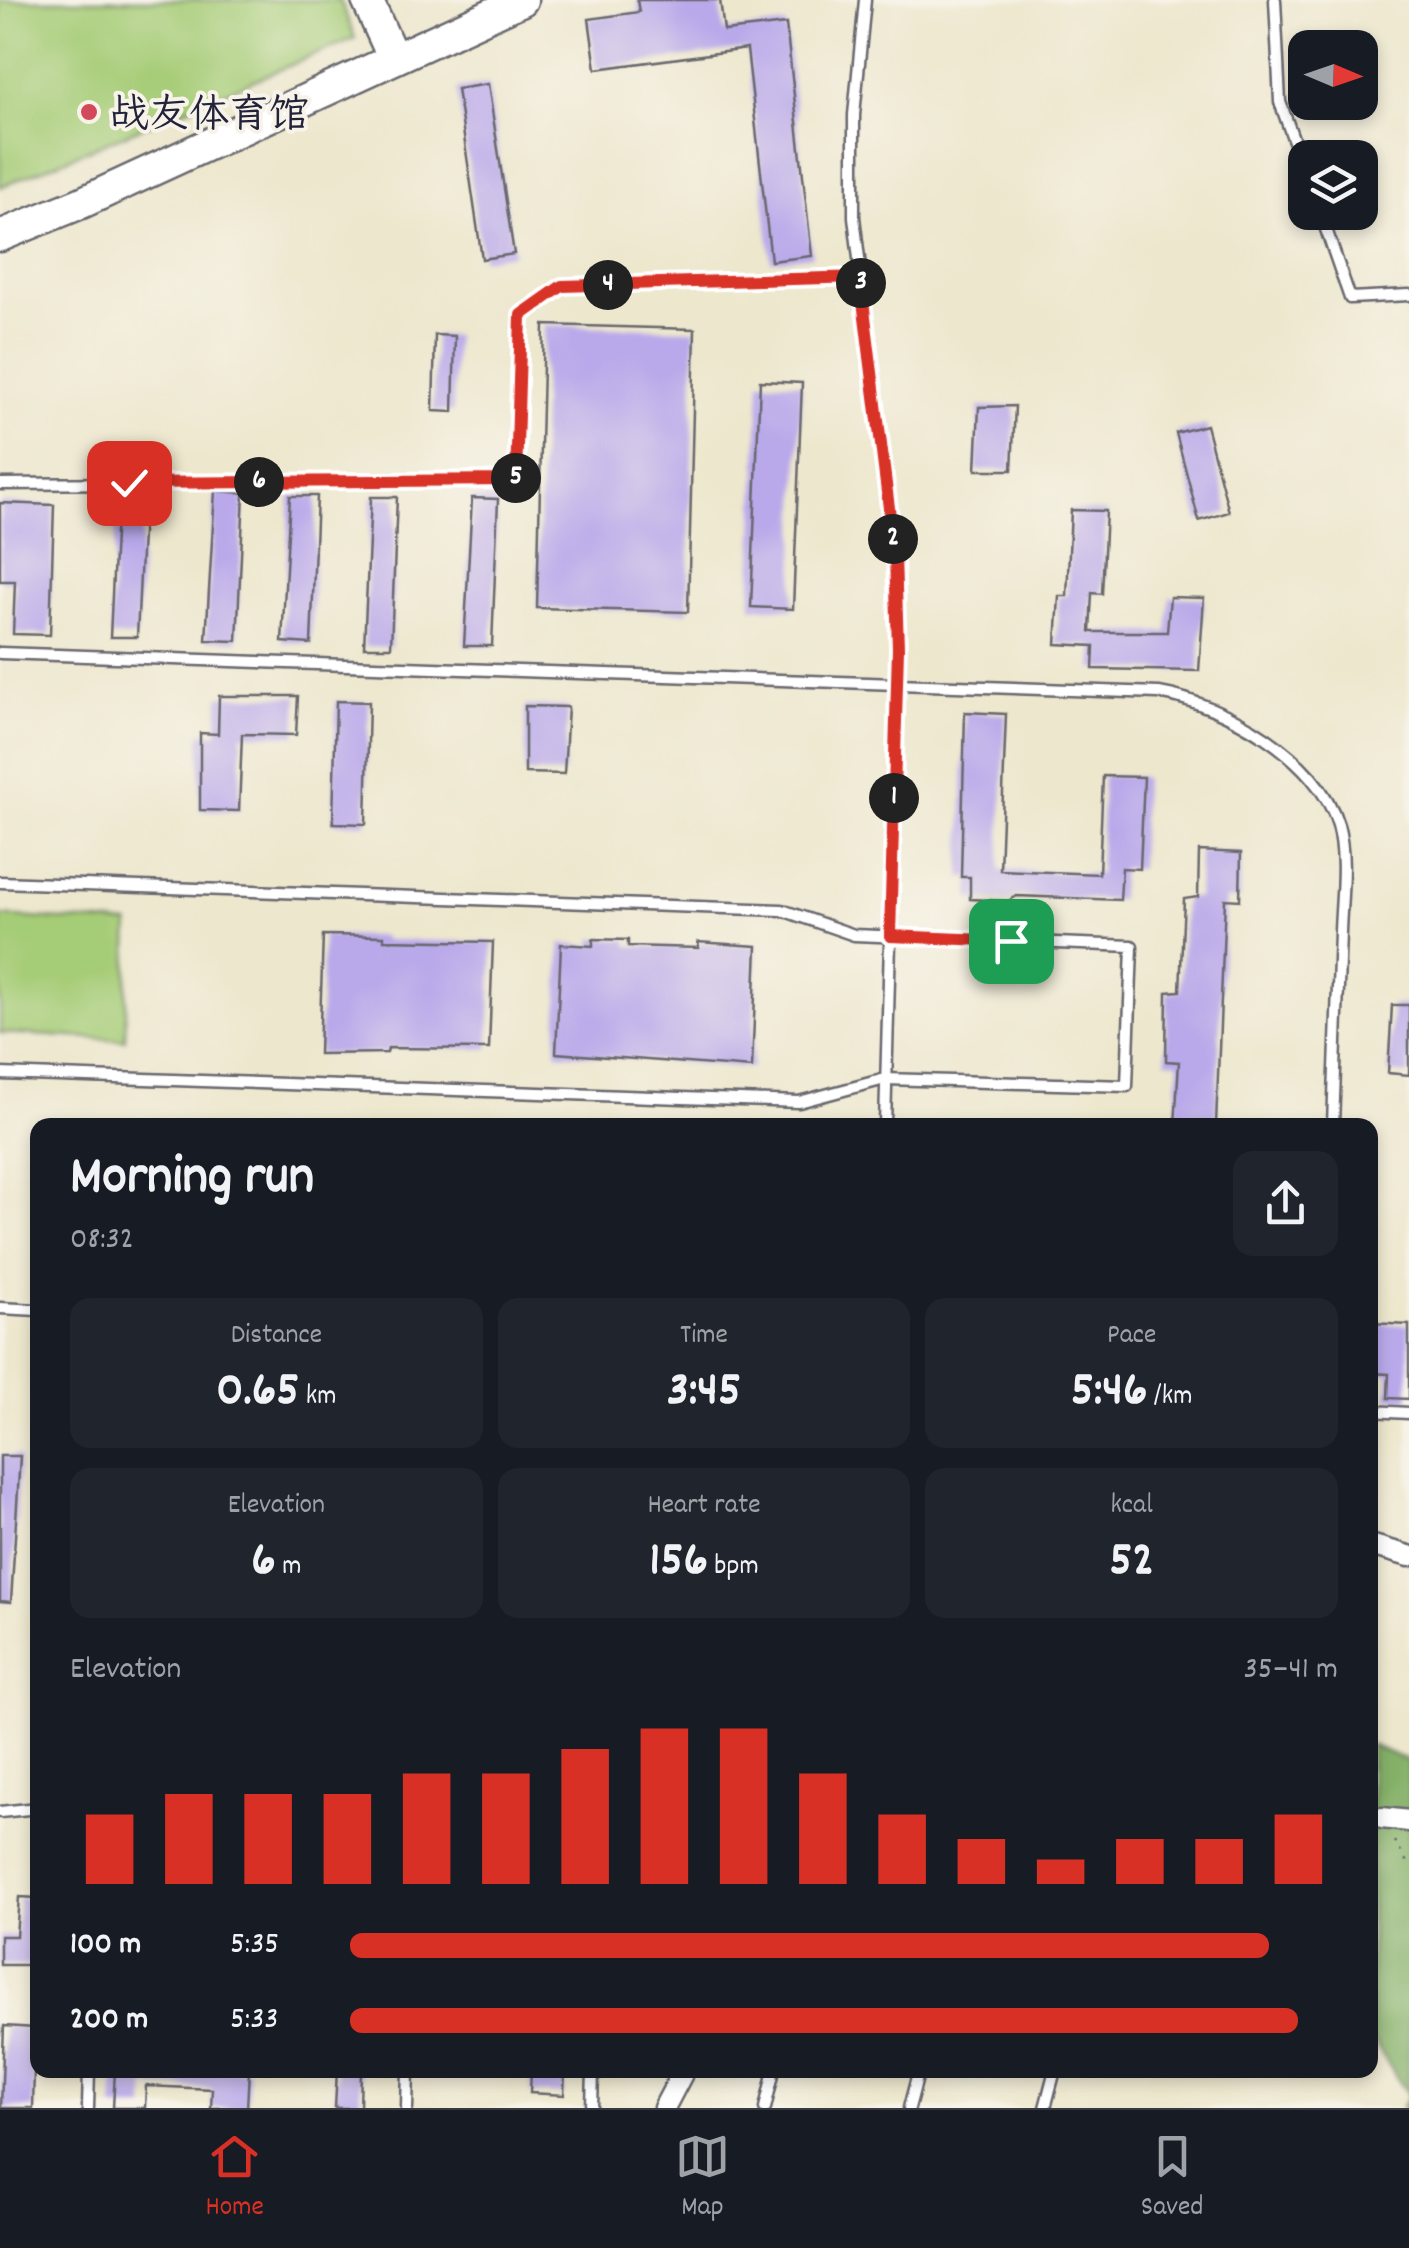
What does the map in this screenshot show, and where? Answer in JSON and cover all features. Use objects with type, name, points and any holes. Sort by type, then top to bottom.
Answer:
[{"type":"street","points":[[367,0],[393,57]]},
{"type":"street","points":[[0,236],[81,203],[522,0]]},
{"type":"street","points":[[1378,1547],[1409,1556]]},
{"type":"street","points":[[1382,1818],[1409,1821]]},
{"type":"street","points":[[664,2108],[680,2078]]},
{"type":"lane","points":[[865,0],[854,115],[854,218],[895,556],[897,682],[885,1118]]},
{"type":"lane","points":[[1275,0],[1280,102],[1294,140]]},
{"type":"lane","points":[[1326,230],[1350,298],[1409,294]]},
{"type":"lane","points":[[0,484],[516,480],[521,315],[562,286],[860,277]]},
{"type":"lane","points":[[0,653],[897,682],[1159,693],[1185,698],[1228,715],[1279,748],[1329,801],[1338,828],[1342,870],[1333,1118]]},
{"type":"lane","points":[[0,882],[782,910],[854,935],[1132,946],[1127,1086],[885,1080],[799,1102],[0,1074]]},
{"type":"lane","points":[[0,1308],[30,1310]]},
{"type":"lane","points":[[1378,1411],[1409,1413]]},
{"type":"lane","points":[[0,1812],[30,1809]]},
{"type":"lane","points":[[88,2108],[89,2078]]},
{"type":"lane","points":[[408,2078],[408,2108]]},
{"type":"lane","points":[[592,2108],[593,2078]]},
{"type":"lane","points":[[764,2108],[772,2078]]},
{"type":"lane","points":[[909,2108],[917,2078]]},
{"type":"lane","points":[[1045,2108],[1053,2078]]},
{"type":"path","points":[[1382,1818],[1409,1866]]},
{"type":"green space","name":"战友体育馆","points":[[0,0],[340,0],[355,38],[0,187]]},
{"type":"green space","points":[[0,916],[129,924],[125,1040],[0,1033]]},
{"type":"green space","points":[[1378,1748],[1409,1761],[1409,2108],[1402,2108],[1408,2095],[1378,2048]]},
{"type":"building","points":[[637,0],[720,0],[724,31],[786,24],[812,256],[771,261],[747,49],[596,69],[589,19],[639,12]]},
{"type":"building","points":[[488,84],[514,254],[482,259],[457,89]]},
{"type":"building","points":[[544,325],[695,329],[688,612],[537,608]]},
{"type":"building","points":[[435,335],[455,336],[453,412],[433,411]]},
{"type":"building","points":[[760,381],[802,383],[793,609],[751,607]]},
{"type":"building","points":[[1015,406],[1012,470],[976,470],[979,407]]},
{"type":"building","points":[[1206,425],[1229,512],[1199,521],[1176,433]]},
{"type":"building","points":[[215,491],[244,493],[237,641],[206,640]]},
{"type":"building","points":[[117,492],[144,492],[137,637],[110,637]]},
{"type":"building","points":[[290,496],[317,496],[311,644],[282,642]]},
{"type":"building","points":[[371,497],[397,497],[391,647],[364,647]]},
{"type":"building","points":[[472,498],[498,499],[492,646],[464,646]]},
{"type":"building","points":[[0,503],[54,505],[50,635],[13,634],[15,581],[0,581]]},
{"type":"building","points":[[1071,510],[1106,511],[1102,594],[1092,593],[1090,632],[1167,632],[1170,597],[1204,598],[1199,671],[1093,669],[1094,646],[1056,644],[1059,596],[1067,596]]},
{"type":"building","points":[[219,696],[298,696],[296,735],[242,734],[239,811],[200,810],[200,733],[218,734]]},
{"type":"building","points":[[336,701],[369,702],[366,824],[333,823]]},
{"type":"building","points":[[525,706],[568,707],[564,774],[525,773]]},
{"type":"building","points":[[965,712],[1006,714],[1000,870],[1099,874],[1103,776],[1144,777],[1140,869],[1122,868],[1120,900],[1017,896],[1008,901],[970,899],[970,877],[961,877]]},
{"type":"building","points":[[1199,851],[1241,853],[1240,900],[1225,899],[1216,1118],[1175,1118],[1179,1062],[1166,1061],[1167,992],[1180,991],[1184,899],[1198,897]]},
{"type":"building","points":[[323,935],[493,942],[489,1049],[388,1048],[387,1053],[319,1054]]},
{"type":"building","points":[[593,939],[628,940],[628,946],[699,948],[698,942],[757,946],[752,1068],[556,1053],[561,944],[593,946]]},
{"type":"building","points":[[1392,1005],[1409,1005],[1409,1075],[1388,1073]]},
{"type":"building","points":[[1378,1323],[1409,1325],[1409,1399],[1388,1398],[1389,1374],[1378,1373]]},
{"type":"building","points":[[0,1456],[20,1456],[11,1602],[0,1601]]},
{"type":"building","points":[[19,1897],[30,1898],[30,1965],[0,1965],[0,1936],[16,1936]]},
{"type":"building","points":[[4,2026],[30,2028],[33,2108],[1,2108]]},
{"type":"building","points":[[115,2078],[249,2078],[247,2108],[211,2108],[212,2089],[146,2086],[145,2108],[113,2108]]},
{"type":"building","points":[[337,2078],[361,2078],[360,2108],[335,2108]]},
{"type":"building","points":[[531,2078],[565,2078],[564,2095],[530,2093]]},
{"type":"place","name":"战友体育馆","points":[[89,112]]},
{"type":"route","points":[[129,483],[516,480],[521,315],[562,286],[860,277],[895,556],[898,648],[890,936],[1011,941]]}]
